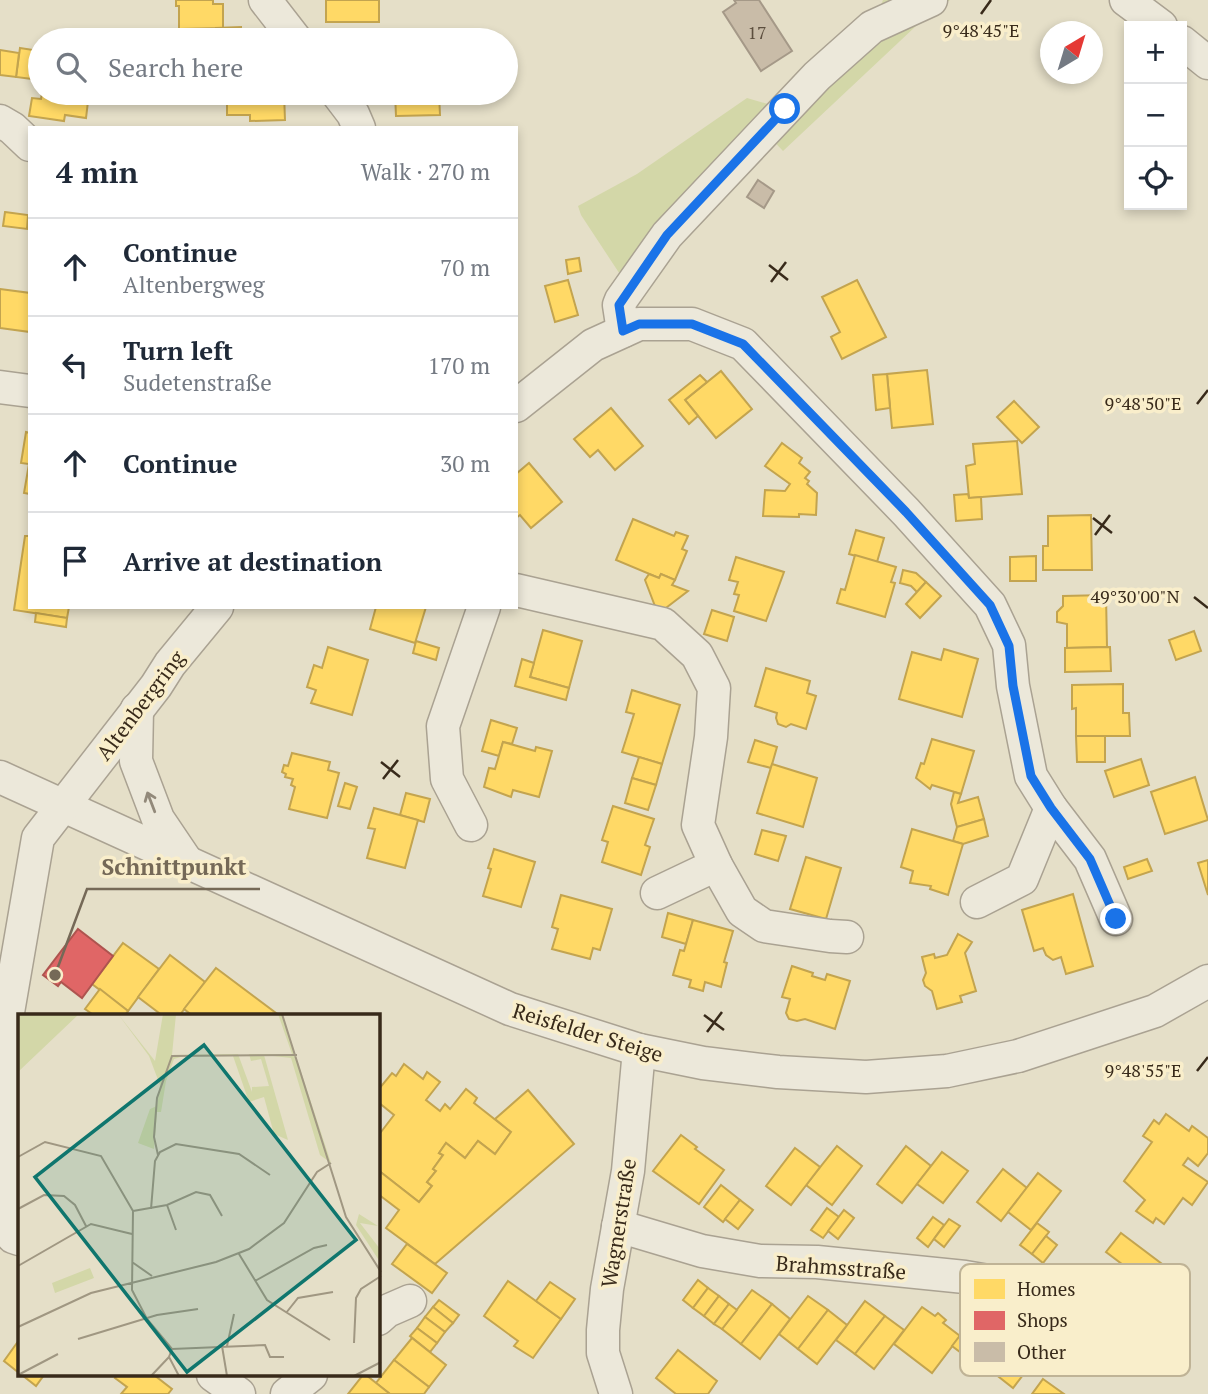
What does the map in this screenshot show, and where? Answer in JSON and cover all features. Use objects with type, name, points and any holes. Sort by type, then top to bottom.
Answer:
[{"type":"street","points":[[265,0],[287,28]]},
{"type":"street","points":[[623,331],[619,305],[621,300],[667,235],[718,178],[817,76],[872,27],[931,0]]},
{"type":"street","points":[[1126,0],[1154,21]]},
{"type":"street","points":[[1187,46],[1208,63]]},
{"type":"street","points":[[346,105],[358,126]]},
{"type":"street","points":[[0,121],[28,143]]},
{"type":"street","points":[[518,404],[593,345],[639,324],[692,324],[743,344],[906,512],[990,605],[1009,646],[1013,686],[1031,776],[1051,808],[1090,859],[1116,919]]},
{"type":"street","points":[[0,387],[28,391]]},
{"type":"street","points":[[518,590],[663,624],[697,655],[714,688],[711,737],[698,825],[716,865],[742,911],[764,926],[847,937]]},
{"type":"street","name":"Altenbergring","points":[[11,1241],[7,1118],[9,1019],[38,838],[170,664],[215,609]]},
{"type":"street","points":[[471,825],[447,779],[443,726],[483,609]]},
{"type":"street","points":[[137,709],[136,761],[158,819],[186,860]]},
{"type":"street","name":"Reisfelder Steige","points":[[0,777],[510,1009],[639,1050],[703,1063],[778,1072],[866,1077],[947,1071],[1018,1056],[1155,1011],[1208,981]]},
{"type":"street","points":[[977,902],[1022,879],[1051,808]]},
{"type":"street","points":[[657,893],[716,865]]},
{"type":"street","name":"Wagnerstraße","points":[[616,1394],[603,1353],[603,1330],[607,1289],[628,1171],[639,1050]]},
{"type":"street","name":"Brahmsstraße","points":[[618,1226],[702,1251],[760,1261],[817,1262],[960,1276]]},
{"type":"street","points":[[380,1317],[387,1311],[410,1301]]},
{"type":"street","points":[[214,1376],[239,1394]]},
{"type":"street","points":[[287,1394],[310,1376]]},
{"type":"green space","points":[[883,0],[950,0],[916,26],[783,151],[765,132],[629,288],[581,215],[578,206],[637,174],[747,98],[785,109],[872,27]]},
{"type":"building: Homes","points":[[176,0],[213,0],[213,4],[223,4],[223,28],[179,28],[179,6],[176,6]]},
{"type":"building: Homes","points":[[326,0],[379,0],[379,22],[326,22]]},
{"type":"building: Homes","points":[[20,48],[28,49],[28,78],[16,77]]},
{"type":"building: Homes","points":[[0,50],[19,53],[16,77],[0,75]]},
{"type":"building: Homes","points":[[31,105],[88,105],[86,118],[65,115],[64,121],[29,116]]},
{"type":"building: Homes","points":[[227,105],[284,105],[285,120],[250,121],[250,115],[227,115]]},
{"type":"building: Homes","points":[[396,105],[440,105],[440,115],[396,116]]},
{"type":"building: Homes","points":[[5,212],[28,215],[27,229],[3,226]]},
{"type":"building: Homes","points":[[579,258],[581,271],[568,274],[566,260]]},
{"type":"building: Homes","points":[[568,280],[578,315],[555,322],[545,286]]},
{"type":"building: Homes","points":[[857,280],[886,337],[842,359],[831,337],[840,332],[822,297]]},
{"type":"building: Homes","points":[[0,289],[28,293],[28,332],[0,328]]},
{"type":"building: Homes","points":[[927,370],[933,424],[892,428],[887,374]]},
{"type":"building: Homes","points":[[721,371],[752,409],[716,438],[685,400]]},
{"type":"building: Homes","points":[[887,374],[890,408],[876,410],[873,375]]},
{"type":"building: Homes","points":[[700,375],[707,382],[685,400],[698,416],[689,424],[669,400]]},
{"type":"building: Homes","points":[[1014,401],[1039,427],[1022,443],[997,417]]},
{"type":"building: Homes","points":[[611,408],[643,446],[615,470],[598,450],[590,457],[574,439]]},
{"type":"building: Homes","points":[[26,432],[28,464],[21,463]]},
{"type":"building: Homes","points":[[1017,441],[1022,494],[969,498],[966,466],[975,464],[973,444]]},
{"type":"building: Homes","points":[[782,443],[802,458],[799,463],[810,472],[805,478],[809,481],[807,484],[817,493],[816,515],[763,516],[765,490],[785,491],[790,484],[765,466]]},
{"type":"building: Homes","points":[[529,463],[562,502],[531,528],[520,515],[518,516],[518,472]]},
{"type":"building: Homes","points":[[28,470],[28,494],[24,493]]},
{"type":"building: Homes","points":[[968,494],[969,498],[981,497],[982,519],[956,521],[954,495]]},
{"type":"building: Homes","points":[[1091,515],[1092,570],[1043,570],[1043,546],[1048,546],[1048,516]]},
{"type":"building: Homes","points":[[633,519],[674,536],[676,532],[688,536],[682,549],[687,551],[675,580],[661,574],[659,578],[616,560]]},
{"type":"building: Homes","points":[[856,530],[884,538],[877,562],[849,554]]},
{"type":"building: Homes","points":[[25,536],[28,536],[28,609],[69,609],[67,618],[14,610]]},
{"type":"building: Homes","points":[[855,555],[896,567],[891,582],[895,583],[885,617],[837,603],[841,589],[845,590]]},
{"type":"building: Homes","points":[[1036,556],[1036,581],[1010,581],[1010,557]]},
{"type":"building: Homes","points":[[736,557],[784,572],[766,621],[734,611],[739,595],[734,594],[738,582],[729,580]]},
{"type":"building: Homes","points":[[903,570],[916,573],[926,582],[917,592],[911,586],[900,583]]},
{"type":"building: Homes","points":[[649,574],[659,578],[661,574],[675,580],[672,585],[688,591],[658,614],[645,580]]},
{"type":"building: Homes","points":[[926,582],[941,596],[920,618],[906,604]]},
{"type":"building: Homes","points":[[1106,595],[1107,647],[1067,648],[1067,624],[1057,622],[1057,612],[1063,606],[1063,596]]},
{"type":"building: Homes","points":[[375,609],[425,609],[415,643],[370,629]]},
{"type":"building: Homes","points":[[712,610],[734,617],[727,641],[704,634]]},
{"type":"building: Homes","points":[[36,613],[67,618],[66,627],[35,622]]},
{"type":"building: Homes","points":[[543,630],[582,641],[569,688],[530,677]]},
{"type":"building: Homes","points":[[1194,631],[1201,651],[1176,660],[1169,640]]},
{"type":"building: Homes","points":[[416,641],[439,648],[436,660],[413,653]]},
{"type":"building: Homes","points":[[328,647],[368,660],[352,715],[311,703],[316,690],[307,687],[314,665],[322,668]]},
{"type":"building: Homes","points":[[1110,647],[1111,671],[1065,672],[1065,648]]},
{"type":"building: Homes","points":[[944,649],[978,659],[962,717],[899,699],[912,652],[941,660]]},
{"type":"building: Homes","points":[[522,659],[534,663],[530,677],[569,688],[566,700],[515,686]]},
{"type":"building: Homes","points":[[766,668],[810,681],[807,693],[816,696],[806,729],[791,724],[786,727],[778,724],[777,713],[755,706]]},
{"type":"building: Homes","points":[[1123,684],[1123,713],[1129,713],[1130,736],[1076,736],[1076,708],[1072,709],[1072,685]]},
{"type":"building: Homes","points":[[632,690],[680,705],[662,764],[622,752],[634,714],[626,712]]},
{"type":"building: Homes","points":[[491,720],[517,728],[512,744],[503,742],[499,756],[482,751]]},
{"type":"building: Homes","points":[[1076,736],[1105,736],[1105,762],[1077,762]]},
{"type":"building: Homes","points":[[932,739],[974,751],[961,794],[932,785],[930,789],[916,778]]},
{"type":"building: Homes","points":[[755,740],[777,747],[771,768],[748,762]]},
{"type":"building: Homes","points":[[503,742],[535,751],[536,747],[552,751],[539,797],[513,790],[511,797],[484,787],[489,768],[495,769]]},
{"type":"building: Homes","points":[[292,753],[330,762],[328,770],[339,773],[327,818],[289,809],[295,787],[291,785],[293,779],[285,777],[286,774],[282,772],[284,765],[288,766]]},
{"type":"building: Homes","points":[[639,757],[662,764],[656,785],[632,778]]},
{"type":"building: Homes","points":[[1141,759],[1149,785],[1114,797],[1105,771]]},
{"type":"building: Homes","points":[[772,764],[817,778],[803,827],[757,813]]},
{"type":"building: Homes","points":[[1195,777],[1208,820],[1165,834],[1151,792]]},
{"type":"building: Homes","points":[[632,778],[656,785],[648,810],[625,803]]},
{"type":"building: Homes","points":[[345,783],[357,787],[350,809],[338,806]]},
{"type":"building: Homes","points":[[954,792],[961,794],[958,803],[978,797],[984,819],[957,827],[951,804]]},
{"type":"building: Homes","points":[[406,793],[430,799],[424,822],[400,815]]},
{"type":"building: Homes","points":[[613,806],[654,819],[645,845],[650,847],[641,875],[602,862],[608,842],[602,840]]},
{"type":"building: Homes","points":[[374,808],[418,820],[405,868],[367,858],[375,829],[368,828]]},
{"type":"building: Homes","points":[[984,819],[988,836],[963,844],[953,841],[957,827]]},
{"type":"building: Homes","points":[[912,829],[963,844],[948,895],[930,889],[931,886],[910,883],[913,871],[901,867]]},
{"type":"building: Homes","points":[[762,830],[786,836],[778,861],[755,854]]},
{"type":"building: Homes","points":[[494,849],[535,862],[521,907],[483,896]]},
{"type":"building: Homes","points":[[806,857],[841,868],[826,919],[790,909]]},
{"type":"building: Homes","points":[[1147,859],[1152,871],[1128,879],[1124,867]]},
{"type":"building: Homes","points":[[1208,860],[1208,895],[1198,863]]},
{"type":"building: Homes","points":[[1073,894],[1093,966],[1066,974],[1061,957],[1053,960],[1046,955],[1043,948],[1034,951],[1022,910]]},
{"type":"building: Homes","points":[[561,895],[612,909],[600,950],[593,948],[590,959],[552,949],[558,929],[552,927]]},
{"type":"building: Homes","points":[[668,913],[693,920],[686,944],[662,937]]},
{"type":"building: Homes","points":[[693,920],[733,931],[724,962],[727,963],[721,987],[705,982],[703,991],[689,987],[691,980],[673,975],[680,950],[684,951]]},
{"type":"building: Homes","points":[[958,934],[972,942],[965,953],[976,991],[960,996],[962,1002],[937,1009],[932,991],[925,986],[923,980],[926,973],[922,957],[947,955]]},
{"type":"building: Homes","points":[[123,943],[159,969],[128,1011],[92,984]]},
{"type":"building: Homes","points":[[170,955],[205,982],[181,1014],[160,1014],[138,997]]},
{"type":"building: Homes","points":[[792,966],[825,980],[827,974],[850,981],[835,1029],[805,1019],[789,1019],[786,1013],[790,999],[782,997]]},
{"type":"building: Homes","points":[[216,968],[277,1014],[190,1014],[184,1009]]},
{"type":"building: Homes","points":[[100,989],[128,1011],[126,1014],[92,1014],[85,1009]]},
{"type":"building: Homes","points":[[404,1064],[423,1079],[427,1072],[440,1082],[426,1100],[440,1111],[445,1104],[450,1109],[466,1089],[477,1098],[474,1103],[511,1132],[495,1154],[478,1141],[465,1158],[446,1143],[439,1153],[443,1155],[433,1169],[436,1171],[427,1182],[432,1186],[419,1202],[380,1172],[380,1131],[394,1115],[380,1104],[380,1088],[392,1073],[396,1076]]},
{"type":"building: Homes","points":[[528,1090],[574,1144],[435,1264],[386,1228],[399,1210],[380,1196],[380,1172],[419,1202],[432,1186],[427,1182],[436,1171],[433,1169],[443,1155],[439,1153],[446,1143],[465,1158],[478,1141],[495,1154],[511,1132],[495,1119]]},
{"type":"building: Homes","points":[[1166,1114],[1189,1131],[1192,1126],[1208,1138],[1208,1153],[1198,1166],[1188,1158],[1183,1165],[1208,1182],[1192,1205],[1183,1198],[1164,1224],[1156,1218],[1153,1223],[1136,1211],[1145,1200],[1124,1181],[1152,1142],[1143,1136],[1154,1120],[1159,1124]]},
{"type":"building: Homes","points":[[681,1135],[724,1170],[699,1204],[653,1171]]},
{"type":"building: Homes","points":[[837,1146],[862,1166],[832,1205],[806,1185]]},
{"type":"building: Homes","points":[[906,1146],[931,1166],[902,1203],[877,1184]]},
{"type":"building: Homes","points":[[795,1148],[820,1167],[791,1205],[766,1186]]},
{"type":"building: Homes","points":[[942,1152],[968,1171],[943,1203],[917,1184]]},
{"type":"building: Homes","points":[[1003,1169],[1027,1188],[1001,1221],[977,1202]]},
{"type":"building: Homes","points":[[1038,1173],[1061,1191],[1031,1230],[1008,1212]]},
{"type":"building: Homes","points":[[721,1185],[740,1200],[723,1222],[704,1207]]},
{"type":"building: Homes","points":[[740,1200],[753,1210],[738,1229],[725,1219]]},
{"type":"building: Homes","points":[[827,1208],[839,1217],[823,1238],[811,1230]]},
{"type":"building: Homes","points":[[844,1210],[854,1218],[838,1239],[828,1231]]},
{"type":"building: Homes","points":[[933,1217],[944,1225],[928,1247],[917,1238]]},
{"type":"building: Homes","points":[[949,1219],[960,1226],[944,1247],[934,1239]]},
{"type":"building: Homes","points":[[1037,1223],[1049,1232],[1032,1254],[1020,1245]]},
{"type":"building: Homes","points":[[1121,1233],[1162,1264],[1122,1264],[1106,1252]]},
{"type":"building: Homes","points":[[1046,1236],[1057,1245],[1043,1263],[1032,1254]]},
{"type":"building: Homes","points":[[407,1244],[447,1273],[432,1293],[392,1264]]},
{"type":"building: Homes","points":[[698,1280],[708,1288],[693,1308],[683,1300]]},
{"type":"building: Homes","points":[[508,1281],[561,1319],[533,1358],[514,1346],[518,1341],[484,1316]]},
{"type":"building: Homes","points":[[550,1282],[575,1299],[561,1319],[536,1301]]},
{"type":"building: Homes","points":[[708,1288],[719,1296],[704,1316],[693,1308]]},
{"type":"building: Homes","points":[[752,1290],[772,1304],[741,1344],[722,1329]]},
{"type":"building: Homes","points":[[719,1296],[729,1304],[714,1324],[704,1316]]},
{"type":"building: Homes","points":[[808,1296],[828,1310],[798,1349],[779,1334]]},
{"type":"building: Homes","points":[[439,1300],[459,1315],[453,1323],[433,1307]]},
{"type":"building: Homes","points":[[865,1301],[885,1316],[855,1354],[836,1340]]},
{"type":"building: Homes","points":[[729,1304],[737,1310],[722,1329],[714,1324]]},
{"type":"building: Homes","points":[[772,1304],[790,1319],[760,1359],[741,1344]]},
{"type":"building: Homes","points":[[433,1307],[453,1323],[445,1332],[425,1317]]},
{"type":"building: Homes","points":[[922,1307],[935,1316],[938,1313],[946,1320],[943,1323],[960,1336],[932,1373],[894,1344]]},
{"type":"building: Homes","points":[[828,1310],[847,1325],[817,1364],[798,1349]]},
{"type":"building: Homes","points":[[885,1316],[904,1330],[874,1369],[855,1354]]},
{"type":"building: Homes","points":[[425,1317],[445,1332],[437,1343],[417,1328]]},
{"type":"building: Homes","points":[[417,1328],[437,1343],[430,1352],[410,1336]]},
{"type":"building: Homes","points":[[960,1336],[960,1352],[952,1346]]},
{"type":"building: Homes","points":[[412,1338],[446,1365],[429,1387],[394,1360]]},
{"type":"building: Homes","points":[[18,1341],[18,1372],[4,1361]]},
{"type":"building: Homes","points":[[678,1350],[717,1381],[708,1394],[676,1394],[656,1378]]},
{"type":"building: Homes","points":[[394,1360],[429,1387],[424,1394],[390,1394],[376,1383]]},
{"type":"building: Homes","points":[[23,1376],[43,1376],[36,1386]]},
{"type":"building: Homes","points":[[155,1376],[172,1389],[168,1394],[121,1394],[127,1387],[115,1378]]},
{"type":"building: Homes","points":[[362,1376],[367,1376],[390,1394],[348,1394]]},
{"type":"building: Homes","points":[[998,1376],[1022,1376],[1013,1388]]},
{"type":"building: Homes","points":[[1043,1379],[1064,1394],[1032,1394]]},
{"type":"building: Shops","points":[[78,929],[113,956],[82,998],[61,982],[58,986],[43,975]]},
{"type":"building: Other","points":[[734,0],[759,0],[792,51],[761,71],[723,12],[736,3]]},
{"type":"building: Other","points":[[758,180],[774,191],[764,208],[747,197]]},
{"type":"place","name":"Schnittpunkt","points":[[55,975]]},
{"type":"route","points":[[785,109],[667,235],[621,300],[619,305],[623,331],[639,324],[692,324],[743,344],[906,512],[990,605],[1009,646],[1013,686],[1031,776],[1051,808],[1090,859],[1116,919]]}]
